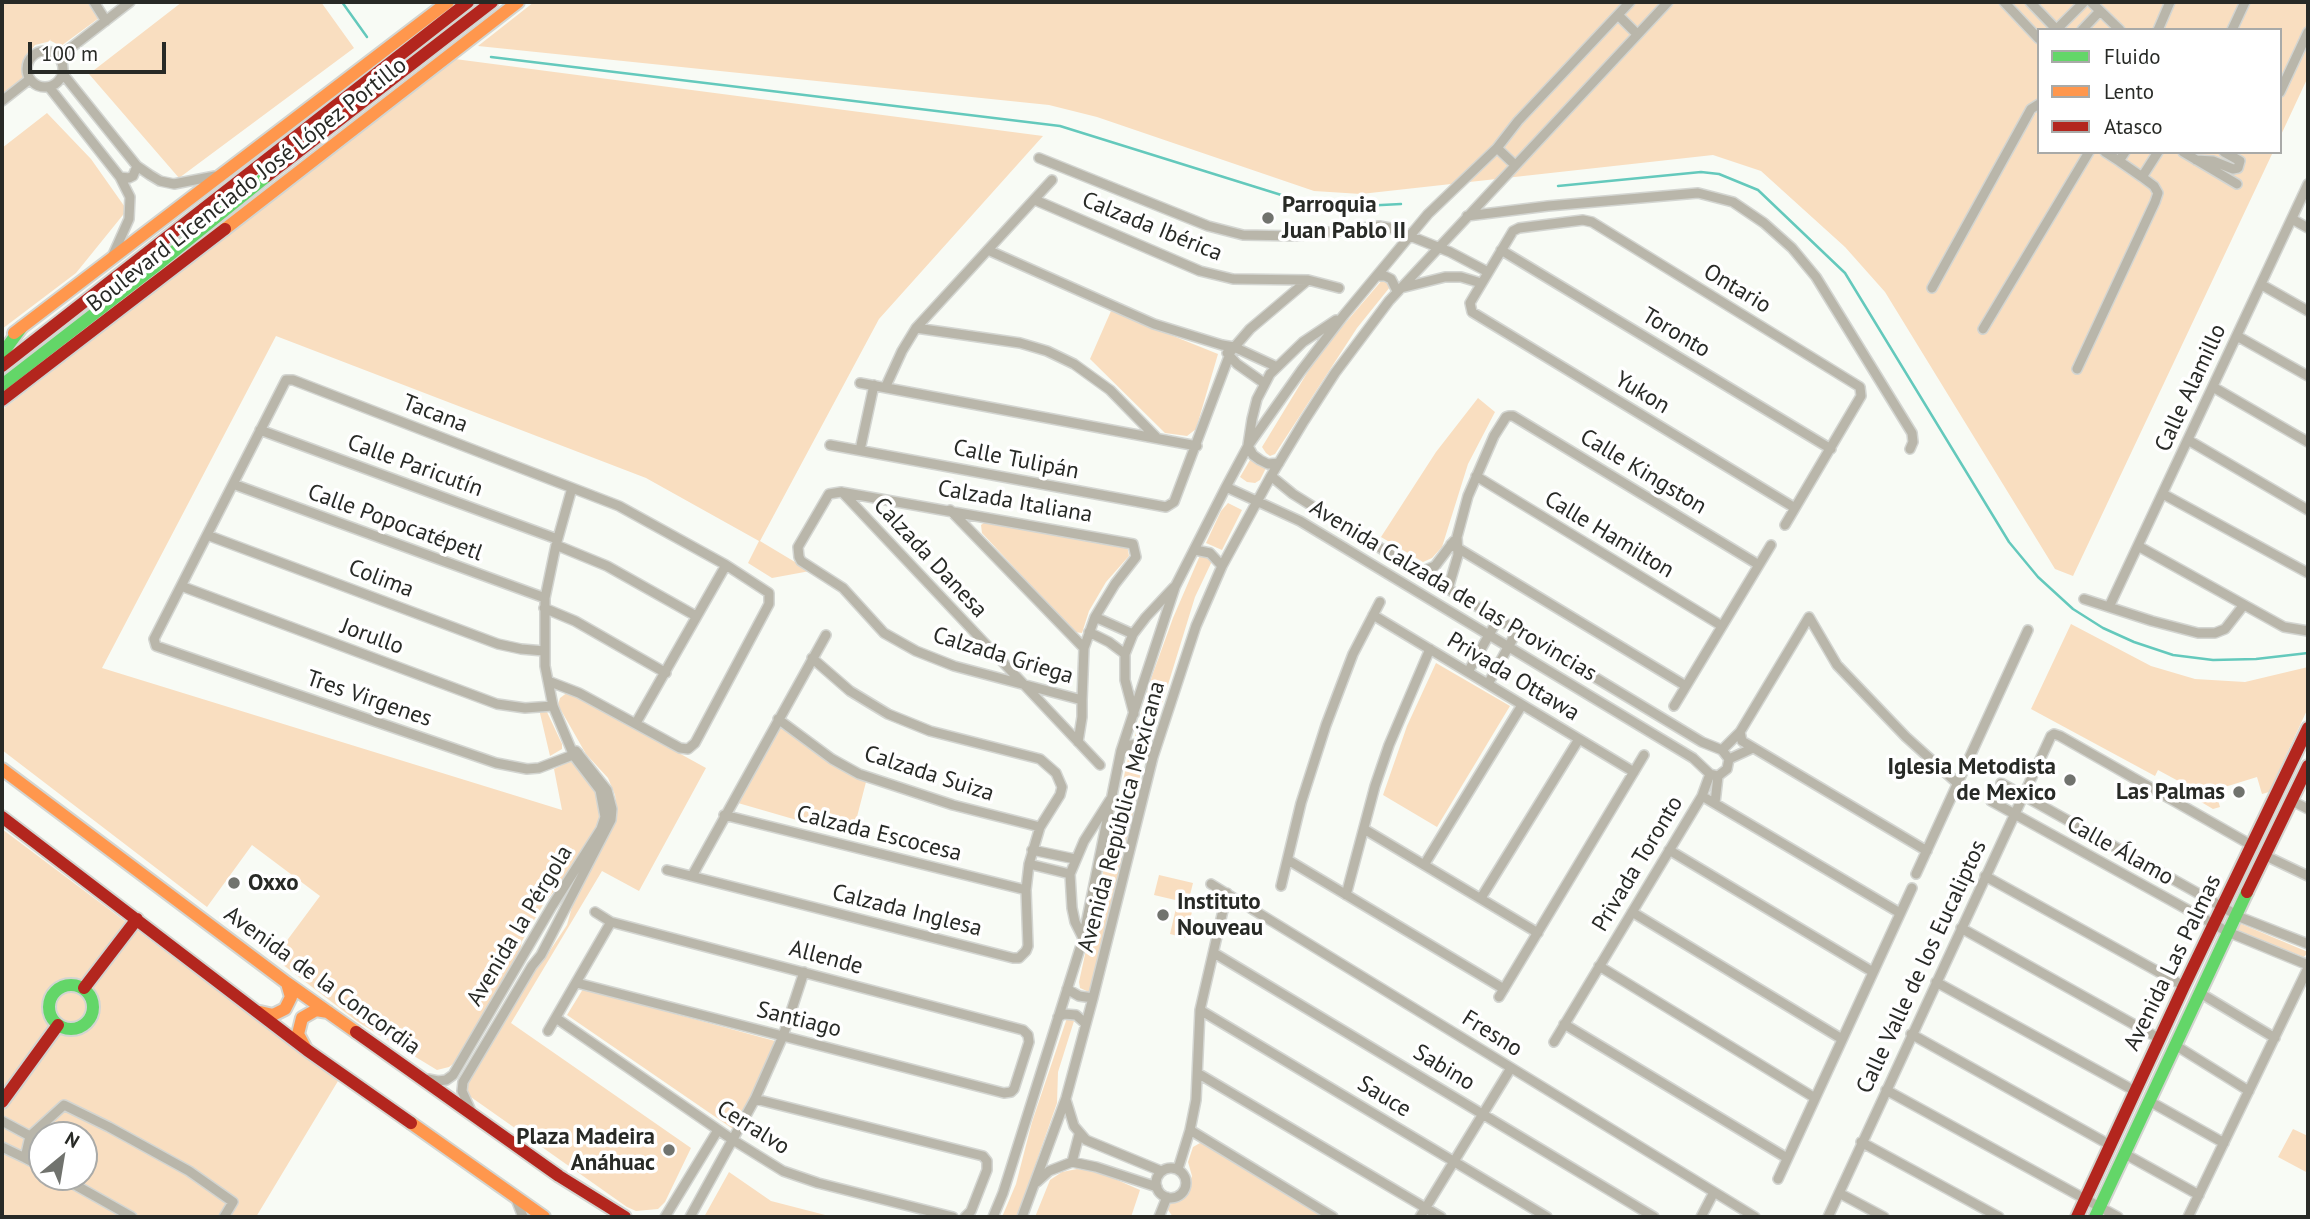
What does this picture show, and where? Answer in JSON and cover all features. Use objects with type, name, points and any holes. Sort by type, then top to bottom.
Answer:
[{"type":"main road","name":"Boulevard Licenciado José López Portillo","points":[[2,343],[448,2]]},
{"type":"main road","name":"Boulevard Licenciado José López Portillo","points":[[2,366],[468,2]]},
{"type":"main road","name":"Boulevard Licenciado José López Portillo","points":[[2,385],[492,2]]},
{"type":"main road","name":"Boulevard Licenciado José López Portillo","points":[[2,400],[518,2]]},
{"type":"main road","points":[[2,354],[21,328]]},
{"type":"main road","name":"Avenida Las Palmas","points":[[2077,1217],[2308,728]]},
{"type":"main road","name":"Avenida Las Palmas","points":[[2098,1212],[2308,766]]},
{"type":"main road","name":"Avenida de la Concordia","points":[[2,769],[287,983],[559,1176],[625,1217]]},
{"type":"main road","points":[[2,817],[307,1050],[544,1217]]},
{"type":"main road","points":[[84,988],[137,919]]},
{"type":"main road","points":[[258,1012],[273,1015],[285,1009],[291,997],[287,983]]},
{"type":"main road","points":[[69,985],[84,988],[92,999],[93,1013],[90,1020],[78,1028],[58,1025],[49,1005],[55,991],[69,985]]},
{"type":"main road","points":[[307,1050],[298,1034],[302,1018],[316,1010],[333,1014]]},
{"type":"main road","points":[[2,1102],[58,1025]]},
{"type":"street","points":[[94,2],[106,21]]},
{"type":"street","points":[[59,57],[130,2]]},
{"type":"street","name":"Avenida República Mexicana","points":[[993,1217],[1003,1193],[1083,939],[1121,751],[1175,587],[1226,487],[1248,446],[1344,315],[1437,204],[1497,148],[1518,121],[1630,2]]},
{"type":"street","name":"Avenida República Mexicana","points":[[1022,1217],[1066,1098],[1153,757],[1196,626],[1222,566],[1271,476],[1335,373],[1398,290],[1668,2]]},
{"type":"street","points":[[2004,2],[2037,36]]},
{"type":"street","points":[[2030,2],[2054,28]]},
{"type":"street","points":[[2058,28],[2084,2]]},
{"type":"street","points":[[2091,2],[2118,28]]},
{"type":"street","points":[[2159,28],[2170,2]]},
{"type":"street","points":[[2233,28],[2245,2]]},
{"type":"street","points":[[2084,28],[2100,11]]},
{"type":"street","points":[[1618,15],[1637,34]]},
{"type":"street","points":[[2282,88],[2308,32]]},
{"type":"street","points":[[49,51],[59,57],[63,74],[56,84],[49,87],[38,86],[30,79],[27,68],[32,56],[49,51]]},
{"type":"street","points":[[63,74],[137,166],[160,181],[174,184],[220,175]]},
{"type":"street","points":[[2,101],[30,79]]},
{"type":"street","points":[[49,87],[120,177],[130,197],[131,213],[110,260]]},
{"type":"street","points":[[1931,288],[2031,109],[2037,105]]},
{"type":"street","points":[[93,144],[100,132],[109,132]]},
{"type":"street","points":[[1497,148],[1515,165]]},
{"type":"street","points":[[1983,329],[2088,154]]},
{"type":"street","points":[[2077,369],[2158,193],[2142,177],[2108,154]]},
{"type":"street","points":[[2119,161],[2124,154]]},
{"type":"street","points":[[2142,177],[2157,154]]},
{"type":"street","points":[[2186,154],[2236,184]]},
{"type":"street","points":[[2196,160],[2213,161],[2233,169],[2238,168],[2240,161],[2228,154]]},
{"type":"street","points":[[1039,158],[1208,226],[1243,234],[1296,236],[1379,226],[1411,235],[1488,272]]},
{"type":"street","points":[[120,177],[133,176],[137,166]]},
{"type":"street","points":[[886,386],[916,328],[990,251],[1052,180]]},
{"type":"street","name":"Calle Alamillo","points":[[2109,607],[2292,219],[2305,201],[2308,184]]},
{"type":"street","points":[[1467,216],[1698,193],[1733,202],[1764,223],[1792,248],[1816,277],[1912,433],[1913,442],[1910,449]]},
{"type":"street","name":"Calzada Ibérica","points":[[1035,200],[1200,271],[1233,279],[1308,280],[1339,288]]},
{"type":"street","points":[[2292,219],[2308,228]]},
{"type":"street","name":"Ontario","points":[[1502,250],[1516,229],[1583,220],[1592,222],[1857,384],[1861,396],[1831,449]]},
{"type":"street","points":[[1377,276],[1391,279],[1398,290],[1445,278],[1461,277],[1481,283],[1502,250]]},
{"type":"street","name":"Toronto","points":[[1502,250],[1831,449]]},
{"type":"street","points":[[990,251],[1154,324],[1234,347],[1275,366]]},
{"type":"street","points":[[860,383],[1196,446],[1228,356],[1234,347],[1250,329],[1308,280]]},
{"type":"street","name":"Yukon","points":[[1481,283],[1470,303],[1470,309],[1795,508]]},
{"type":"street","points":[[2262,285],[2308,311]]},
{"type":"street","name":"Avenida República Mexicana","points":[[1248,446],[1252,419],[1264,383],[1275,366],[1303,342],[1344,315]]},
{"type":"street","points":[[916,328],[1020,343],[1046,351],[1074,364],[1110,390],[1156,437]]},
{"type":"street","points":[[2236,336],[2308,376]]},
{"type":"street","points":[[1222,345],[1228,356],[1264,383]]},
{"type":"street","name":"Tacana","points":[[260,430],[284,383],[293,380],[639,515],[769,593],[769,604],[695,743],[688,749],[680,748],[636,723]]},
{"type":"street","points":[[860,450],[874,385]]},
{"type":"street","points":[[2213,387],[2308,442]]},
{"type":"street","name":"Calle Kingston","points":[[1476,476],[1506,417],[1513,416],[1759,565]]},
{"type":"street","points":[[181,586],[260,430]]},
{"type":"street","name":"Calle Paricutín","points":[[260,430],[557,542],[607,566],[696,616]]},
{"type":"street","points":[[2188,440],[2308,510]]},
{"type":"street","name":"Calle Tulipán","points":[[830,446],[1166,507],[1174,502],[1196,446]]},
{"type":"street","points":[[1248,446],[1260,460],[1268,464],[1279,463]]},
{"type":"street","points":[[1785,525],[1831,449]]},
{"type":"street","name":"Avenida Calzada de las Provincias","points":[[1271,476],[1311,506],[1702,742],[1722,750]]},
{"type":"street","points":[[1448,589],[1455,543],[1476,476]]},
{"type":"street","name":"Calle Hamilton","points":[[1476,476],[1722,626]]},
{"type":"street","name":"Calle Popocatépetl","points":[[233,484],[544,603],[666,673]]},
{"type":"street","name":"Avenida Calzada de las Provincias","points":[[1226,487],[1300,520],[1656,735],[1714,775]]},
{"type":"street","points":[[572,488],[544,603],[544,650],[553,706],[575,752]]},
{"type":"street","name":"Calzada Italiana","points":[[842,492],[1133,544],[1136,557],[1115,584],[1095,617]]},
{"type":"street","name":"Calzada Griega","points":[[842,492],[829,494],[797,552],[801,561],[844,588],[884,633],[916,651],[954,666],[1082,700],[1084,648],[1095,617]]},
{"type":"street","name":"Calzada Danesa","points":[[842,492],[1100,765]]},
{"type":"street","points":[[2163,494],[2308,573]]},
{"type":"street","points":[[950,510],[1084,648]]},
{"type":"street","name":"Colima","points":[[207,535],[498,644],[544,650]]},
{"type":"street","points":[[1421,572],[1435,566],[1455,543]]},
{"type":"street","points":[[1455,543],[1686,686]]},
{"type":"street","points":[[1674,706],[1771,545]]},
{"type":"street","points":[[2138,546],[2284,627],[2308,631]]},
{"type":"street","points":[[1195,550],[1210,553],[1222,566]]},
{"type":"street","points":[[548,681],[579,693],[636,723],[726,565]]},
{"type":"street","name":"Tres Virgenes","points":[[181,586],[154,639],[159,648],[496,762],[527,769],[540,768],[575,752]]},
{"type":"street","name":"Jorullo","points":[[181,586],[497,704],[525,708],[553,706]]},
{"type":"street","name":"Avenida República Mexicana","points":[[1134,714],[1125,680],[1125,654],[1133,634],[1175,587]]},
{"type":"street","points":[[2084,599],[2198,633],[2215,633],[2225,629],[2244,606]]},
{"type":"street","points":[[1281,886],[1301,803],[1325,725],[1353,653],[1380,602]]},
{"type":"street","name":"Privada Ottawa","points":[[1373,615],[1634,772]]},
{"type":"street","points":[[1095,617],[1133,634]]},
{"type":"street","points":[[1702,796],[1714,775],[1727,769],[1729,759],[1722,750],[1741,736],[1809,617],[1837,665],[1906,737],[1956,782]]},
{"type":"street","points":[[1468,672],[1498,619]]},
{"type":"street","points":[[1916,874],[2028,630]]},
{"type":"street","points":[[1488,684],[1517,631]]},
{"type":"street","points":[[1089,632],[1125,654]]},
{"type":"street","points":[[692,876],[826,635]]},
{"type":"street","points":[[1346,895],[1389,745],[1430,649]]},
{"type":"street","name":"Calzada Inglesa","points":[[667,870],[1013,958],[1023,955],[1028,946],[1026,890],[1032,849],[1040,827],[1060,795],[1060,780],[1049,765],[1040,759],[930,730],[888,714],[850,691],[812,658]]},
{"type":"street","points":[[1078,741],[1082,700]]},
{"type":"street","points":[[1424,865],[1522,705]]},
{"type":"street","name":"Calzada Suiza","points":[[778,719],[832,759],[859,774],[953,805],[1040,827]]},
{"type":"street","name":"Calle Valle de los Eucaliptos","points":[[1828,1217],[1911,1034],[2054,734],[2253,846]]},
{"type":"street","points":[[1741,736],[1753,748],[1927,851]]},
{"type":"street","points":[[1481,898],[1579,739]]},
{"type":"street","points":[[1121,751],[1130,745],[1139,744],[1153,757]]},
{"type":"street","points":[[1729,759],[1753,748]]},
{"type":"street","name":"Avenida la Pérgola","points":[[410,1071],[438,1081],[453,1075],[601,829],[605,817],[600,790],[575,752]]},
{"type":"street","name":"Avenida la Pérgola","points":[[474,1116],[462,1091],[463,1082],[541,955],[611,820],[612,809],[607,790],[575,752]]},
{"type":"street","points":[[1287,860],[1502,993],[1644,755]]},
{"type":"street","points":[[1714,775],[1715,803]]},
{"type":"street","name":"Calle Álamo","points":[[2001,783],[2236,915],[2308,944]]},
{"type":"street","name":"Privada Toronto","points":[[1554,1042],[1702,796],[1900,913]]},
{"type":"street","name":"Avenida República Mexicana","points":[[1083,939],[1072,908],[1070,874],[1093,825],[1111,799]]},
{"type":"street","name":"Calle Álamo","points":[[1991,801],[2228,933],[2308,967]]},
{"type":"street","points":[[2292,801],[2308,809]]},
{"type":"street","name":"Calzada Escocesa","points":[[724,815],[1026,890]]},
{"type":"street","points":[[1364,829],[1538,933]]},
{"type":"street","points":[[1032,849],[1075,859]]},
{"type":"street","points":[[1669,850],[1873,972]]},
{"type":"street","points":[[2121,873],[2131,856]]},
{"type":"street","points":[[2266,856],[2308,877]]},
{"type":"street","points":[[1029,864],[1070,874]]},
{"type":"street","points":[[1985,876],[2184,986]]},
{"type":"street","name":"Fresno","points":[[1211,884],[1754,1216]]},
{"type":"street","points":[[1778,1179],[1912,888]]},
{"type":"street","points":[[1178,1169],[1190,1130],[1199,1074],[1200,1010],[1227,893]]},
{"type":"street","points":[[560,895],[571,900]]},
{"type":"street","name":"Allende","points":[[594,912],[611,922],[1023,1030],[1028,1035],[1029,1042],[1011,1092]]},
{"type":"street","points":[[1632,912],[1842,1039]]},
{"type":"street","points":[[548,1031],[611,922]]},
{"type":"street","points":[[1961,928],[2160,1039]]},
{"type":"street","name":"Sabino","points":[[1214,954],[1654,1217]]},
{"type":"street","points":[[522,959],[532,966]]},
{"type":"street","points":[[1599,966],[1815,1098]]},
{"type":"street","points":[[2188,1217],[2308,967]]},
{"type":"street","points":[[673,1208],[690,1217],[711,1180],[755,1099],[783,1036],[804,972]]},
{"type":"street","points":[[1936,982],[2135,1091]]},
{"type":"street","name":"Santiago","points":[[577,983],[1004,1093],[1011,1092]]},
{"type":"street","points":[[1067,989],[1079,996],[1093,998]]},
{"type":"street","points":[[2200,993],[2274,1038]]},
{"type":"street","name":"Sauce","points":[[1200,1010],[1547,1217]]},
{"type":"street","points":[[1058,1017],[1064,1014],[1076,1015],[1086,1024]]},
{"type":"street","name":"Cerralvo","points":[[556,1018],[718,1130],[783,1171],[818,1183],[953,1217]]},
{"type":"street","points":[[1564,1024],[1787,1158]]},
{"type":"street","points":[[1911,1034],[2110,1145]]},
{"type":"street","points":[[2175,1045],[2249,1091]]},
{"type":"street","points":[[1420,1217],[1511,1068]]},
{"type":"street","points":[[1199,1074],[1441,1217]]},
{"type":"street","points":[[1886,1090],[2086,1199],[2098,1212],[2118,1217]]},
{"type":"street","points":[[1066,1098],[1071,1119],[1079,1135],[1101,1148],[1161,1171]]},
{"type":"street","points":[[755,1099],[977,1154],[987,1161],[987,1170],[967,1216]]},
{"type":"street","points":[[2149,1101],[2224,1143]]},
{"type":"street","points":[[46,1121],[64,1105],[109,1126],[166,1158],[233,1202],[224,1217]]},
{"type":"street","points":[[2,1121],[28,1135]]},
{"type":"street","points":[[665,1217],[673,1208],[718,1130]]},
{"type":"street","points":[[1190,1130],[1333,1217]]},
{"type":"street","points":[[1072,1162],[1079,1135]]},
{"type":"street","points":[[1861,1142],[1999,1217]]},
{"type":"street","points":[[25,1158],[28,1145]]},
{"type":"street","points":[[2,1147],[28,1160]]},
{"type":"street","points":[[1096,1167],[1101,1148]]},
{"type":"street","points":[[2125,1154],[2199,1195]]},
{"type":"street","points":[[1034,1186],[1049,1171],[1072,1162],[1157,1187],[1167,1197],[1177,1197],[1185,1191],[1187,1181],[1178,1169],[1172,1167],[1161,1171],[1157,1177],[1157,1187]]},
{"type":"street","points":[[694,1171],[711,1180]]},
{"type":"street","points":[[86,1191],[132,1217]]},
{"type":"street","points":[[1701,1217],[1714,1192]]},
{"type":"street","points":[[1839,1193],[1884,1217]]},
{"type":"street","points":[[1159,1217],[1167,1197]]},
{"type":"street","points":[[515,1198],[523,1217]]},
{"type":"shaded area","points":[[4,2],[88,2],[99,18],[61,46],[51,41],[35,45],[25,58],[27,76],[2,94]]},
{"type":"shaded area","points":[[182,2],[321,2],[354,48],[179,178],[89,74]]},
{"type":"shaded area","points":[[534,2],[2308,2],[2308,77],[2282,133],[2282,28],[2037,28],[2037,154],[2272,154],[2073,576],[2055,569],[1885,292],[1845,247],[1761,171],[1713,155],[1361,194],[1314,191],[1097,117],[1049,105],[478,46]]},
{"type":"shaded area","points":[[455,59],[1043,136],[879,319],[760,541],[810,571],[772,578],[748,563],[759,541],[646,478],[276,336],[102,668],[562,810],[554,769],[570,761],[574,764],[597,793],[601,815],[598,825],[564,880],[544,903],[522,941],[518,960],[458,1060],[449,1067],[437,1070],[358,1022],[274,958],[320,896],[252,845],[207,907],[2,750],[2,410]]},
{"type":"shaded area","points":[[47,113],[91,159],[127,210],[76,273],[2,329],[2,148]]},
{"type":"shaded area","points":[[1383,279],[1389,282],[1390,287],[1357,328],[1275,454],[1270,456],[1262,447],[1318,355]]},
{"type":"shaded area","points":[[1111,311],[1218,354],[1196,429],[1187,436],[1165,433],[1090,359]]},
{"type":"shaded area","points":[[1478,398],[1495,412],[1468,464],[1442,547],[1432,558],[1423,562],[1381,537],[1436,452]]},
{"type":"shaded area","points":[[1253,455],[1268,464],[1260,480],[1255,483],[1240,477]]},
{"type":"shaded area","points":[[1228,503],[1242,510],[1222,550],[1206,543],[1221,511]]},
{"type":"shaded area","points":[[985,522],[1127,545],[1129,556],[1106,582],[1089,611],[1082,633],[1074,632],[982,533],[981,525]]},
{"type":"shaded area","points":[[1201,553],[1213,559],[1195,597],[1151,740],[1141,735],[1135,736],[1152,676]]},
{"type":"shaded area","points":[[2071,624],[2151,666],[2195,679],[2245,682],[2308,667],[2308,708],[2269,792],[2262,794],[2257,777],[2215,790],[2220,807],[2213,809],[2191,796],[2193,789],[2158,770],[2155,776],[2031,709]]},
{"type":"shaded area","points":[[1436,663],[1510,706],[1437,827],[1383,795],[1407,726]]},
{"type":"shaded area","points":[[568,692],[706,768],[639,891],[602,871],[511,1023],[691,1148],[665,1202],[658,1209],[636,1211],[627,1207],[468,1095],[467,1076],[537,963],[549,952],[567,925],[576,893],[615,823],[615,795],[608,778],[586,754],[558,705],[560,698]]},
{"type":"shaded area","points":[[539,709],[547,712],[562,744],[562,749],[550,756]]},
{"type":"shaded area","points":[[781,727],[837,768],[866,782],[852,836],[738,803]]},
{"type":"shaded area","points":[[1133,746],[1144,753],[1134,811],[1125,860],[1092,990],[1089,992],[1080,988],[1079,982],[1130,749]]},
{"type":"shaded area","points":[[2,829],[338,1081],[256,1217],[2,1217]]},
{"type":"shaded area","points":[[1159,875],[1193,883],[1188,903],[1154,895]]},
{"type":"shaded area","points":[[1176,908],[1192,912],[1185,938],[1170,934]]},
{"type":"shaded area","points":[[2239,923],[2308,952],[2304,957],[2235,930]]},
{"type":"shaded area","points":[[583,989],[775,1041],[755,1090],[733,1129],[567,1015]]},
{"type":"shaded area","points":[[1067,1018],[1074,1021],[1058,1072],[1057,1103],[1017,1217],[1002,1217],[1016,1184],[1032,1122]]},
{"type":"shaded area","points":[[2293,1129],[2308,1136],[2308,1173],[2278,1157]]},
{"type":"shaded area","points":[[1200,1143],[1327,1217],[1173,1217],[1166,1207],[1184,1196],[1192,1176],[1188,1162],[1193,1147]]},
{"type":"shaded area","points":[[1077,1169],[1099,1172],[1140,1190],[1131,1217],[1035,1217],[1050,1180],[1062,1172]]},
{"type":"shaded area","points":[[729,1172],[771,1201],[833,1217],[704,1217]]},
{"type":"waterway","points":[[342,2],[367,37]]},
{"type":"waterway","points":[[491,57],[1060,126],[1323,208],[1401,204]]},
{"type":"waterway","points":[[1558,186],[1701,172],[1719,174],[1758,190],[1845,273],[2009,542],[2038,577],[2073,609],[2103,628],[2173,655],[2213,660],[2256,659],[2308,653]]},
{"type":"traffic: fast","points":[[2,385],[267,176]]},
{"type":"traffic: fast","points":[[2,354],[21,328]]},
{"type":"traffic: fast","points":[[2095,1217],[2247,892]]},
{"type":"traffic: fast","points":[[71,985],[87,991],[93,1007],[87,1023],[71,1029],[55,1023],[49,1007],[55,991],[71,985]]},
{"type":"traffic: slow","points":[[14,333],[448,2]]},
{"type":"traffic: slow","points":[[225,229],[518,2]]},
{"type":"traffic: slow","points":[[2,769],[356,1032]]},
{"type":"traffic: slow","points":[[260,1012],[273,1015],[285,1009],[291,997],[287,983]]},
{"type":"traffic: slow","points":[[305,1047],[298,1034],[302,1018],[316,1010],[328,1012]]},
{"type":"traffic: slow","points":[[411,1123],[544,1217]]},
{"type":"traffic: jam","points":[[2,366],[468,2]]},
{"type":"traffic: jam","points":[[267,176],[492,2]]},
{"type":"traffic: jam","points":[[2,400],[225,229]]},
{"type":"traffic: jam","points":[[2077,1217],[2308,728]]},
{"type":"traffic: jam","points":[[2247,892],[2308,766]]},
{"type":"traffic: jam","points":[[2,817],[307,1050],[411,1123]]},
{"type":"traffic: jam","points":[[84,988],[137,919]]},
{"type":"traffic: jam","points":[[2,1102],[58,1025]]},
{"type":"traffic: jam","points":[[356,1032],[559,1176],[625,1217]]},
{"type":"place","name":"Parroquia Juan Pablo II","points":[[1268,218]]},
{"type":"place","name":"Iglesia Metodista de Mexico","points":[[2070,780]]},
{"type":"place","name":"Las Palmas","points":[[2239,792]]},
{"type":"place","name":"Oxxo","points":[[234,883]]},
{"type":"place","name":"Instituto Nouveau","points":[[1163,915]]},
{"type":"place","name":"Plaza Madeira Anáhuac","points":[[669,1150]]}]
